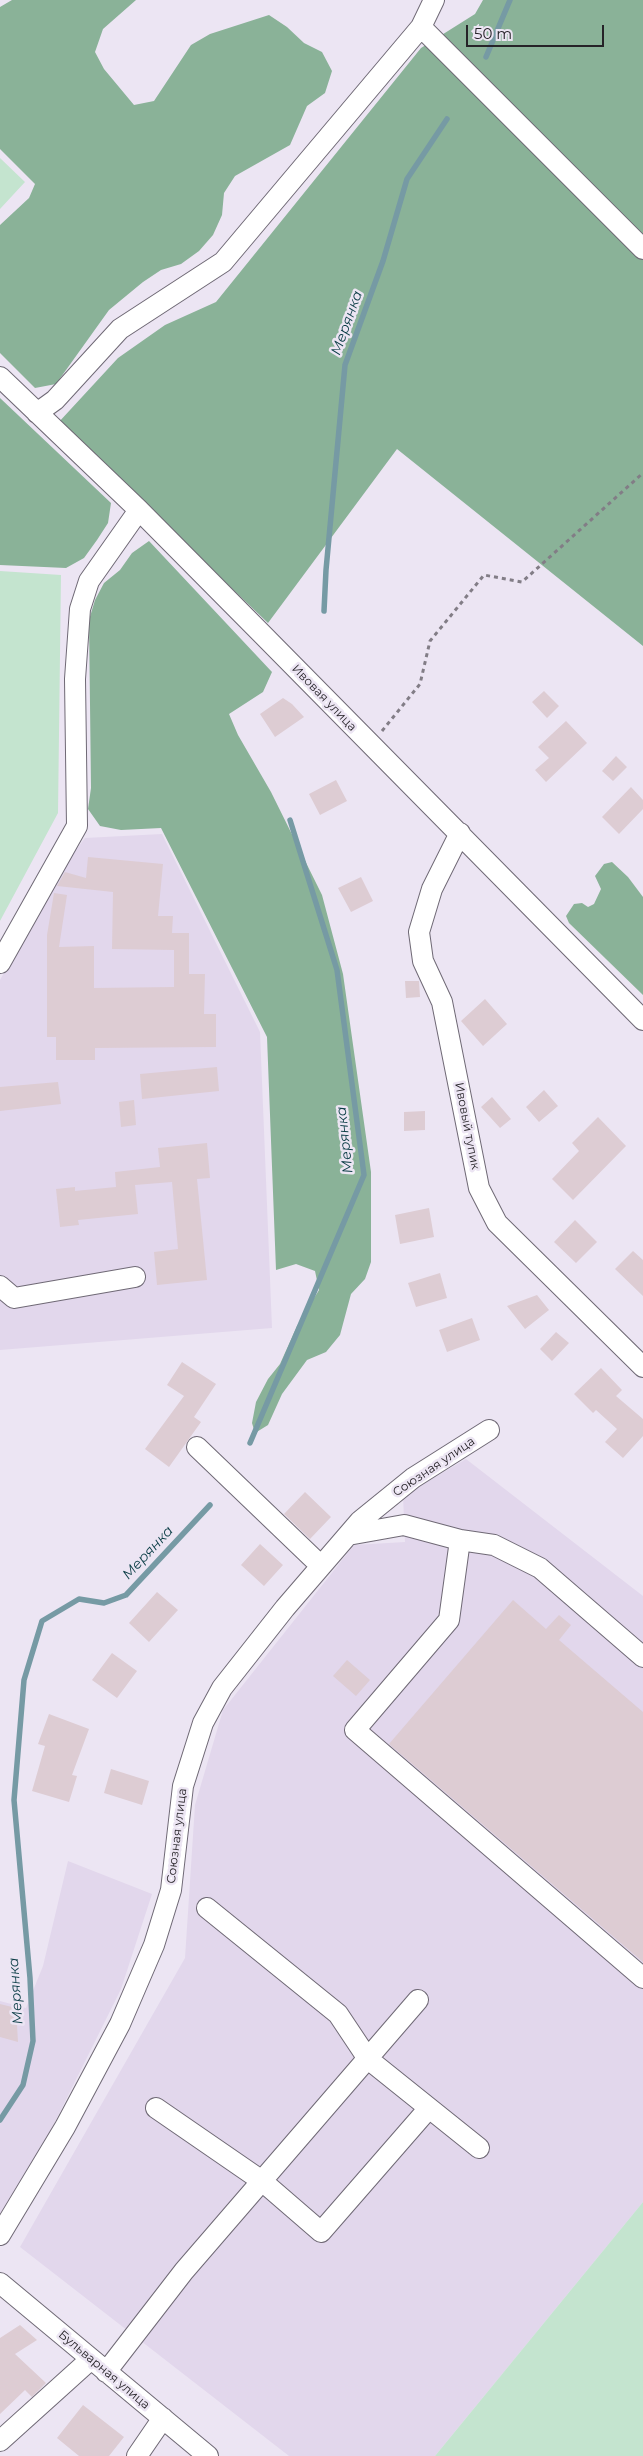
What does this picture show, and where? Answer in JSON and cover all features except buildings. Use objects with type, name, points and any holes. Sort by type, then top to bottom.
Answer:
[{"type":"street","points":[[37,413],[55,400],[120,329],[223,262],[421,27],[434,0]]},
{"type":"street","points":[[421,27],[643,249]]},
{"type":"street","name":"Ивовая улица","points":[[2,381],[139,510],[643,1020]]},
{"type":"street","points":[[0,963],[77,826],[74,679],[80,609],[89,581],[139,510]]},
{"type":"street","name":"Ивовый тупик","points":[[460,833],[432,889],[419,932],[422,961],[442,1002],[479,1188],[497,1223],[643,1367]]},
{"type":"street","points":[[0,1286],[14,1298],[135,1277]]},
{"type":"street","name":"Союзная улица","points":[[0,2236],[65,2127],[120,2024],[154,1945],[171,1890],[183,1786],[203,1723],[222,1688],[320,1566],[360,1521],[413,1478],[489,1430]]},
{"type":"street","points":[[197,1447],[320,1566]]},
{"type":"street","points":[[348,1534],[404,1525],[460,1540],[494,1545],[540,1568],[643,1657]]},
{"type":"street","points":[[460,1540],[449,1620],[355,1730],[643,1978]]},
{"type":"street","points":[[207,1908],[338,2014],[368,2059],[479,2148]]},
{"type":"street","points":[[106,2372],[184,2272],[418,2000]]},
{"type":"street","points":[[156,2108],[262,2181],[321,2232],[428,2108]]},
{"type":"street","name":"Бульварная улица","points":[[0,2284],[208,2456]]},
{"type":"street","points":[[0,2441],[91,2359]]},
{"type":"street","points":[[137,2456],[163,2418]]},
{"type":"path","points":[[371,745],[420,684],[430,641],[484,575],[522,582],[643,473]]},
{"type":"shaded area","points":[[162,834],[260,1032],[272,1328],[0,1350],[0,980],[54,879],[85,838]]},
{"type":"shaded area","points":[[466,1459],[643,1596],[643,2202],[435,2456],[289,2456],[20,2247],[185,1958],[195,1805],[223,1710],[354,1545],[405,1542],[403,1496]]},
{"type":"shaded area","points":[[68,1861],[152,1894],[121,1989],[47,2138],[0,2216],[0,2001],[26,2008],[43,1966]]},
{"type":"green space","points":[[12,0],[136,0],[103,29],[95,52],[104,69],[134,105],[154,101],[191,45],[210,34],[269,15],[287,27],[304,43],[322,52],[332,71],[325,93],[307,106],[290,145],[235,176],[224,193],[222,215],[213,235],[199,251],[181,264],[161,270],[109,310],[56,384],[35,388],[0,353],[0,225],[29,198],[35,184],[0,149],[0,7]]},
{"type":"green space","points":[[483,0],[643,0],[643,646],[397,449],[268,623],[58,423],[118,358],[165,325],[216,302],[421,48],[475,14]]},
{"type":"green space","points":[[0,158],[25,182],[0,209]]},
{"type":"green space","points":[[0,398],[111,503],[108,523],[97,540],[84,558],[66,568],[0,565]]},
{"type":"green space","points":[[149,541],[272,672],[263,692],[229,714],[238,735],[271,792],[322,895],[343,974],[371,1172],[371,1262],[365,1279],[351,1294],[340,1335],[326,1352],[307,1360],[282,1394],[268,1425],[255,1433],[252,1423],[256,1402],[268,1379],[280,1364],[297,1326],[319,1290],[315,1271],[296,1264],[276,1270],[267,1037],[161,828],[121,830],[100,826],[88,809],[91,788],[89,620],[95,600],[104,583],[120,570],[132,553]]},
{"type":"green space","points":[[0,571],[61,575],[58,813],[0,921]]},
{"type":"green space","points":[[612,862],[628,877],[643,897],[643,995],[569,923],[566,916],[574,904],[582,903],[588,907],[594,904],[601,889],[595,876],[604,864]]},
{"type":"green space","points":[[643,2202],[643,2456],[435,2456]]},
{"type":"waterway","name":"Мерянка","points":[[486,57],[510,0]]},
{"type":"waterway","name":"Мерянка","points":[[324,611],[345,365],[383,261],[407,179],[447,119]]},
{"type":"waterway","name":"Мерянка","points":[[250,1443],[364,1175],[337,970],[290,820]]},
{"type":"waterway","name":"Мерянка","points":[[0,2120],[23,2085],[33,2041],[30,1978],[14,1800],[24,1680],[42,1621],[79,1599],[104,1603],[126,1595],[210,1505]]}]
